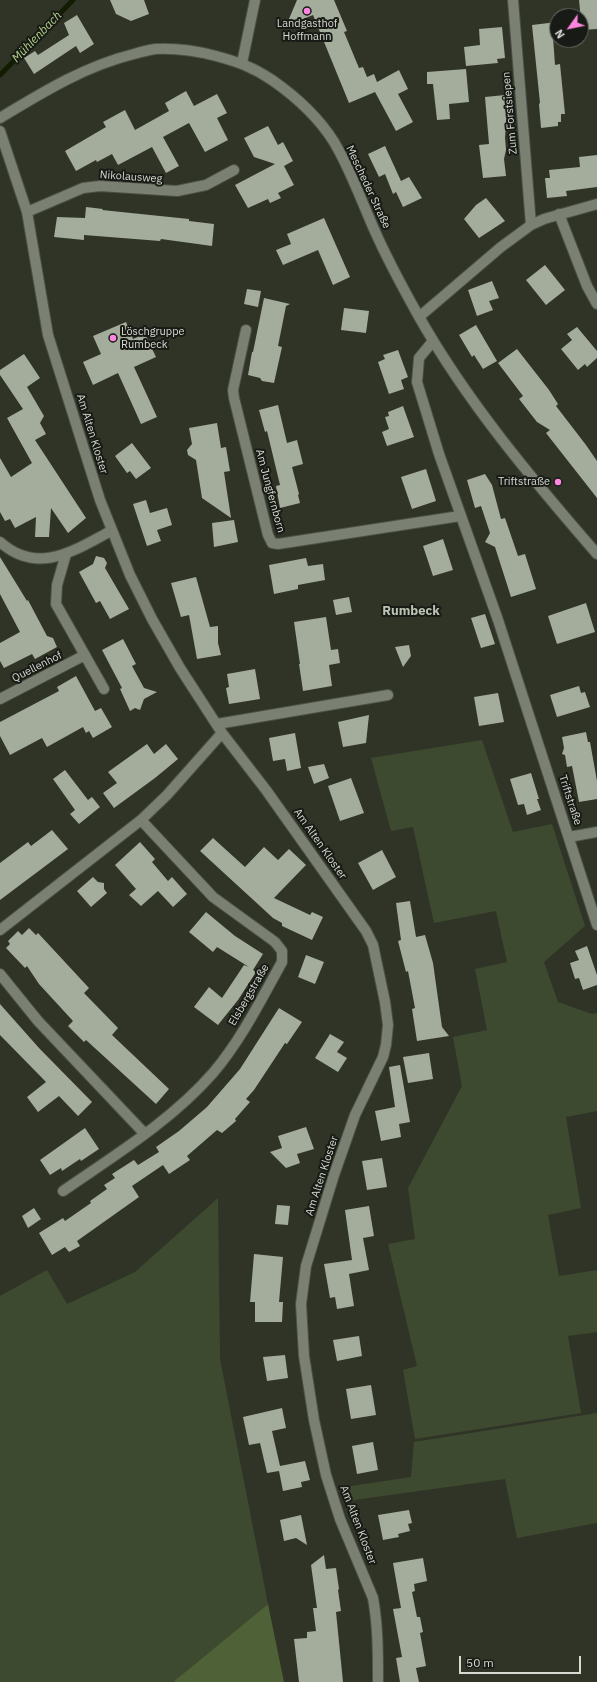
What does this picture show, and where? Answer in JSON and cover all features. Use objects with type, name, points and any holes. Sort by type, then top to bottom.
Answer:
[{"type":"street","points":[[242,63],[255,0]]},
{"type":"street","name":"Zum Forstsiepen","points":[[513,0],[531,225]]},
{"type":"street","name":"Mescheder Straße","points":[[0,118],[58,83],[79,73],[116,58],[153,50],[178,49],[204,53],[242,63],[264,75],[286,90],[314,116],[332,140],[350,172],[378,239],[433,341],[500,437],[544,494],[597,554]]},
{"type":"street","name":"Am Alten Kloster","points":[[0,131],[27,212],[48,335],[85,455],[111,531],[130,574],[152,619],[193,689],[366,930],[373,946],[385,1002],[388,1025],[385,1052],[355,1115],[334,1175],[306,1266],[301,1304],[304,1356],[314,1420],[326,1475],[340,1519],[373,1598],[376,1612],[378,1639],[378,1682]]},
{"type":"street","name":"Nikolausweg","points":[[27,212],[83,188],[100,186],[177,191],[206,185],[234,170]]},
{"type":"street","points":[[419,317],[501,247],[531,225],[559,214],[597,204]]},
{"type":"street","points":[[559,214],[587,286],[597,304]]},
{"type":"street","name":"Am Jungfernborn","points":[[246,330],[233,390],[268,535],[272,542],[278,544],[460,516]]},
{"type":"street","name":"Triftstraße","points":[[433,341],[419,358],[417,382],[426,416],[460,516],[498,620],[597,925]]},
{"type":"street","points":[[0,542],[13,551],[34,559],[44,560],[66,554],[111,531]]},
{"type":"street","points":[[66,554],[57,586],[56,604],[104,689]]},
{"type":"street","name":"Quellenhof","points":[[0,699],[85,655]]},
{"type":"street","points":[[0,930],[141,820],[168,795],[220,728],[388,695]]},
{"type":"street","name":"Elsbergstraße","points":[[63,1191],[145,1134],[189,1096],[222,1061],[249,1021],[283,958],[282,951],[275,942],[226,908],[207,892],[141,820]]},
{"type":"street","name":"Triftstraße","points":[[569,837],[597,832]]},
{"type":"street","points":[[0,974],[38,1021],[145,1134]]},
{"type":"green space","points":[[482,740],[513,832],[552,824],[585,926],[544,962],[558,1002],[592,1014],[597,1013],[597,1111],[566,1117],[581,1208],[548,1215],[559,1276],[597,1270],[597,1332],[568,1336],[581,1413],[415,1439],[403,1370],[417,1366],[388,1244],[415,1239],[408,1188],[462,1086],[453,1037],[487,1030],[475,969],[507,962],[496,911],[434,923],[413,827],[391,831],[371,758]]},
{"type":"green space","points":[[218,1198],[220,1359],[268,1604],[173,1682],[0,1682],[0,1296],[47,1270],[67,1304],[135,1272]]},
{"type":"green space","points":[[597,1413],[597,1523],[517,1538],[505,1479],[347,1501],[345,1487],[411,1477],[414,1442]]},
{"type":"green space","points":[[268,1604],[284,1682],[173,1682]]},
{"type":"building","points":[[110,0],[144,0],[149,14],[131,21],[116,14]]},
{"type":"building","points":[[297,0],[334,0],[347,31],[344,32],[359,68],[363,67],[367,77],[374,74],[377,82],[399,70],[408,89],[398,94],[413,122],[396,131],[375,92],[349,103],[313,15],[286,26]]},
{"type":"building","points":[[579,0],[597,0],[597,29],[589,30],[589,8],[580,8]]},
{"type":"building","points":[[77,15],[94,44],[80,53],[76,46],[34,74],[24,58],[35,51],[38,55],[69,35],[64,23]]},
{"type":"building","points":[[549,23],[549,48],[554,48],[555,65],[560,64],[565,114],[561,114],[561,122],[558,122],[558,126],[541,128],[532,25]]},
{"type":"building","points":[[502,27],[505,58],[497,59],[498,63],[466,66],[464,47],[480,45],[479,29]]},
{"type":"building","points":[[466,69],[469,102],[449,104],[450,119],[437,120],[433,84],[427,84],[427,72]]},
{"type":"building","points":[[186,91],[194,106],[217,94],[227,113],[217,118],[228,140],[205,152],[189,123],[163,137],[179,166],[166,173],[152,147],[118,165],[112,154],[97,162],[96,160],[76,171],[65,151],[106,127],[103,122],[125,110],[135,130],[169,111],[165,103]]},
{"type":"building","points":[[505,95],[507,124],[505,137],[506,150],[504,159],[506,176],[483,178],[479,145],[489,144],[485,97]]},
{"type":"building","points":[[268,126],[278,145],[283,142],[293,161],[284,166],[294,185],[278,193],[281,198],[270,203],[268,199],[248,208],[235,185],[275,164],[254,157],[244,138]]},
{"type":"building","points":[[385,146],[401,181],[409,177],[422,198],[403,207],[396,192],[393,194],[385,174],[379,177],[368,154]]},
{"type":"building","points":[[597,155],[597,187],[566,191],[567,196],[547,198],[545,178],[550,178],[549,170],[580,167],[579,157]]},
{"type":"building","points":[[486,198],[505,221],[479,238],[464,219],[476,205]]},
{"type":"building","points":[[86,207],[189,219],[189,221],[214,224],[212,246],[161,239],[160,241],[84,235],[84,240],[54,237],[57,217],[85,218]]},
{"type":"building","points":[[324,218],[350,277],[333,285],[318,250],[283,265],[276,250],[291,244],[287,234]]},
{"type":"building","points":[[545,265],[565,290],[546,305],[526,280]]},
{"type":"building","points":[[492,281],[499,298],[489,301],[493,310],[477,316],[468,290]]},
{"type":"building","points":[[247,289],[261,291],[258,307],[244,304]]},
{"type":"building","points":[[264,298],[290,304],[286,306],[278,346],[282,347],[274,383],[262,381],[260,378],[248,375]]},
{"type":"building","points":[[344,308],[369,311],[366,333],[341,330]]},
{"type":"building","points":[[126,322],[133,339],[145,334],[156,357],[134,367],[157,417],[141,424],[118,373],[93,385],[83,362],[101,354],[93,336]]},
{"type":"building","points":[[476,325],[497,361],[483,369],[474,355],[472,357],[459,335]]},
{"type":"building","points":[[577,327],[597,351],[597,358],[587,367],[585,364],[578,370],[561,349],[572,340],[567,334]]},
{"type":"building","points":[[517,349],[549,390],[558,404],[556,406],[597,461],[597,498],[546,433],[550,430],[537,422],[519,399],[523,396],[498,363]]},
{"type":"building","points":[[398,350],[408,377],[401,380],[404,389],[389,394],[378,362],[385,359],[383,355]]},
{"type":"building","points":[[24,354],[40,378],[27,387],[44,416],[40,423],[46,434],[35,440],[86,518],[68,533],[51,508],[49,537],[35,537],[36,517],[15,528],[10,519],[5,521],[0,512],[0,458],[11,477],[32,463],[7,418],[23,409],[0,375],[0,370]]},
{"type":"building","points":[[278,405],[287,443],[297,440],[303,464],[292,467],[300,503],[280,508],[276,486],[280,485],[267,431],[265,432],[259,410]]},
{"type":"building","points":[[403,406],[414,437],[387,446],[382,432],[389,429],[385,417],[389,416],[388,412]]},
{"type":"building","points":[[217,423],[221,448],[226,447],[230,471],[224,472],[231,518],[202,498],[196,460],[188,455],[187,450],[192,444],[189,428]]},
{"type":"building","points":[[132,443],[151,468],[136,479],[130,471],[127,473],[115,456]]},
{"type":"building","points":[[426,469],[436,501],[412,509],[401,477]]},
{"type":"building","points":[[485,474],[492,485],[501,519],[505,518],[518,556],[525,554],[536,589],[511,597],[495,547],[485,542],[490,533],[481,506],[475,508],[467,480]]},
{"type":"building","points":[[146,500],[150,513],[167,508],[172,525],[157,530],[161,541],[147,546],[133,504]]},
{"type":"building","points":[[234,520],[238,542],[214,547],[212,523]]},
{"type":"building","points":[[443,539],[453,570],[433,576],[423,546]]},
{"type":"building","points":[[96,556],[104,558],[107,563],[105,568],[129,609],[110,619],[100,601],[96,603],[79,572],[93,564]]},
{"type":"building","points":[[0,557],[27,601],[28,600],[47,636],[53,638],[57,647],[35,659],[32,654],[4,668],[0,661],[0,643],[20,632],[0,594]]},
{"type":"building","points":[[306,558],[308,566],[323,564],[325,580],[298,585],[298,589],[274,594],[269,565]]},
{"type":"building","points":[[196,577],[210,627],[218,626],[218,643],[221,655],[197,659],[189,615],[181,617],[171,583]]},
{"type":"building","points":[[349,597],[352,612],[336,615],[333,600]]},
{"type":"building","points":[[586,603],[595,632],[557,644],[548,616]]},
{"type":"building","points":[[485,614],[495,644],[481,648],[471,618]]},
{"type":"building","points":[[326,617],[331,650],[338,649],[340,663],[329,665],[332,686],[303,691],[294,622]]},
{"type":"building","points":[[123,639],[136,664],[132,666],[144,688],[157,692],[144,699],[140,710],[135,708],[130,711],[120,689],[122,688],[102,650]]},
{"type":"building","points":[[409,645],[411,656],[403,667],[395,647]]},
{"type":"building","points":[[255,669],[260,699],[229,704],[226,688],[229,687],[227,674]]},
{"type":"building","points":[[76,676],[95,711],[101,708],[112,727],[93,738],[89,731],[86,733],[83,727],[47,747],[42,738],[10,755],[0,736],[0,722],[59,691],[57,687]]},
{"type":"building","points":[[579,686],[581,693],[585,692],[590,707],[557,717],[550,695]]},
{"type":"building","points":[[498,693],[504,722],[479,726],[474,697]]},
{"type":"building","points":[[369,715],[366,743],[343,747],[338,722]]},
{"type":"building","points":[[586,732],[588,742],[590,742],[597,781],[597,799],[579,802],[572,766],[567,767],[565,755],[562,754],[564,748],[562,737]]},
{"type":"building","points":[[295,733],[301,768],[287,771],[285,759],[273,761],[269,738]]},
{"type":"building","points":[[147,744],[154,754],[166,744],[178,759],[114,808],[103,793],[117,783],[108,772]]},
{"type":"building","points":[[324,764],[329,778],[314,784],[308,767]]},
{"type":"building","points":[[65,770],[88,800],[92,797],[100,807],[79,824],[70,814],[75,810],[53,779]]},
{"type":"building","points":[[531,773],[541,810],[527,815],[524,804],[518,805],[510,779]]},
{"type":"building","points":[[351,778],[364,813],[340,821],[328,786]]},
{"type":"building","points":[[52,830],[68,849],[0,900],[0,863],[28,842],[31,846]]},
{"type":"building","points":[[213,838],[245,867],[264,847],[278,860],[289,849],[306,865],[274,898],[310,915],[312,912],[323,917],[312,940],[282,926],[282,923],[273,918],[200,851]]},
{"type":"building","points":[[140,842],[155,859],[152,862],[168,881],[172,877],[187,894],[173,907],[158,891],[141,906],[129,895],[136,889],[115,865]]},
{"type":"building","points":[[382,850],[396,877],[373,890],[358,863]]},
{"type":"building","points":[[93,877],[98,882],[104,883],[104,889],[107,893],[91,907],[77,891]]},
{"type":"building","points":[[410,901],[416,937],[425,935],[433,963],[442,1027],[449,1036],[417,1041],[412,1009],[415,1008],[408,971],[406,972],[398,941],[401,940],[396,903]]},
{"type":"building","points":[[206,912],[235,936],[263,954],[253,970],[256,972],[238,1000],[218,1025],[194,1007],[209,987],[222,998],[244,965],[249,967],[217,947],[213,952],[189,932]]},
{"type":"building","points":[[29,928],[36,935],[38,933],[89,988],[84,993],[118,1028],[112,1035],[169,1089],[156,1104],[86,1040],[84,1042],[68,1026],[73,1021],[39,984],[27,966],[25,968],[6,948],[10,944],[8,941],[18,931],[22,935]]},
{"type":"building","points":[[587,946],[597,975],[597,985],[583,990],[579,978],[575,979],[570,963],[579,960],[575,951]]},
{"type":"building","points":[[306,955],[324,962],[315,984],[298,977]]},
{"type":"building","points":[[0,1004],[39,1048],[92,1102],[78,1116],[59,1096],[38,1112],[27,1097],[46,1082],[0,1035]]},
{"type":"building","points":[[279,1008],[302,1022],[287,1044],[285,1043],[254,1090],[246,1099],[250,1102],[235,1119],[236,1121],[222,1133],[217,1130],[187,1156],[190,1160],[169,1174],[163,1165],[132,1186],[139,1197],[77,1241],[80,1246],[69,1252],[65,1247],[52,1255],[39,1233],[63,1218],[65,1221],[91,1203],[90,1201],[107,1189],[104,1185],[115,1178],[112,1174],[134,1160],[138,1165],[159,1152],[156,1147],[179,1131],[207,1107],[240,1069]]},
{"type":"building","points":[[330,1034],[344,1042],[337,1052],[347,1058],[338,1072],[315,1058]]},
{"type":"building","points":[[429,1053],[433,1079],[408,1083],[403,1057]]},
{"type":"building","points":[[400,1065],[410,1122],[399,1124],[401,1137],[381,1141],[375,1111],[395,1107],[389,1067]]},
{"type":"building","points":[[306,1127],[314,1149],[297,1154],[300,1163],[286,1168],[270,1152],[282,1148],[278,1136]]},
{"type":"building","points":[[85,1128],[99,1149],[81,1161],[80,1159],[62,1171],[61,1168],[50,1175],[40,1160]]},
{"type":"building","points":[[382,1158],[387,1187],[367,1190],[362,1161]]},
{"type":"building","points":[[277,1205],[290,1206],[288,1225],[275,1224]]},
{"type":"building","points":[[369,1206],[374,1236],[363,1238],[369,1270],[349,1274],[354,1306],[337,1309],[335,1297],[330,1298],[324,1264],[352,1260],[345,1210]]},
{"type":"building","points":[[34,1208],[41,1219],[28,1228],[22,1216]]},
{"type":"building","points":[[254,1254],[283,1257],[279,1302],[283,1302],[282,1322],[255,1322],[255,1302],[250,1302]]},
{"type":"building","points":[[359,1336],[362,1356],[337,1361],[333,1340]]},
{"type":"building","points":[[285,1355],[288,1378],[267,1381],[263,1357]]},
{"type":"building","points":[[371,1385],[376,1415],[351,1419],[346,1389]]},
{"type":"building","points":[[282,1408],[286,1428],[272,1431],[280,1466],[305,1461],[310,1480],[301,1482],[302,1487],[283,1491],[279,1471],[267,1473],[260,1443],[249,1445],[243,1417]]},
{"type":"building","points":[[373,1442],[378,1470],[357,1474],[352,1446]]},
{"type":"building","points":[[409,1510],[412,1523],[408,1524],[410,1531],[398,1534],[399,1537],[383,1540],[378,1515]]},
{"type":"building","points":[[301,1515],[307,1545],[296,1538],[284,1541],[280,1520]]},
{"type":"building","points":[[324,1555],[326,1569],[336,1568],[341,1611],[336,1612],[343,1682],[299,1682],[294,1639],[307,1638],[307,1632],[316,1631],[313,1608],[317,1608],[311,1565]]},
{"type":"building","points":[[423,1558],[427,1581],[414,1584],[415,1591],[412,1592],[417,1617],[420,1617],[423,1632],[420,1633],[426,1666],[416,1668],[419,1682],[400,1682],[396,1658],[402,1657],[393,1609],[401,1608],[393,1563]]},
{"type":"waterway","name":"Mühlenbach","points":[[0,75],[73,0]]},
{"type":"place","name":"Landgasthof Hoffmann","points":[[307,11]]},
{"type":"place","name":"Löschgruppe Rumbeck","points":[[113,338]]},
{"type":"place","name":"Triftstraße","points":[[558,482]]},
{"type":"district","name":"Rumbeck","points":[[411,611]]}]
